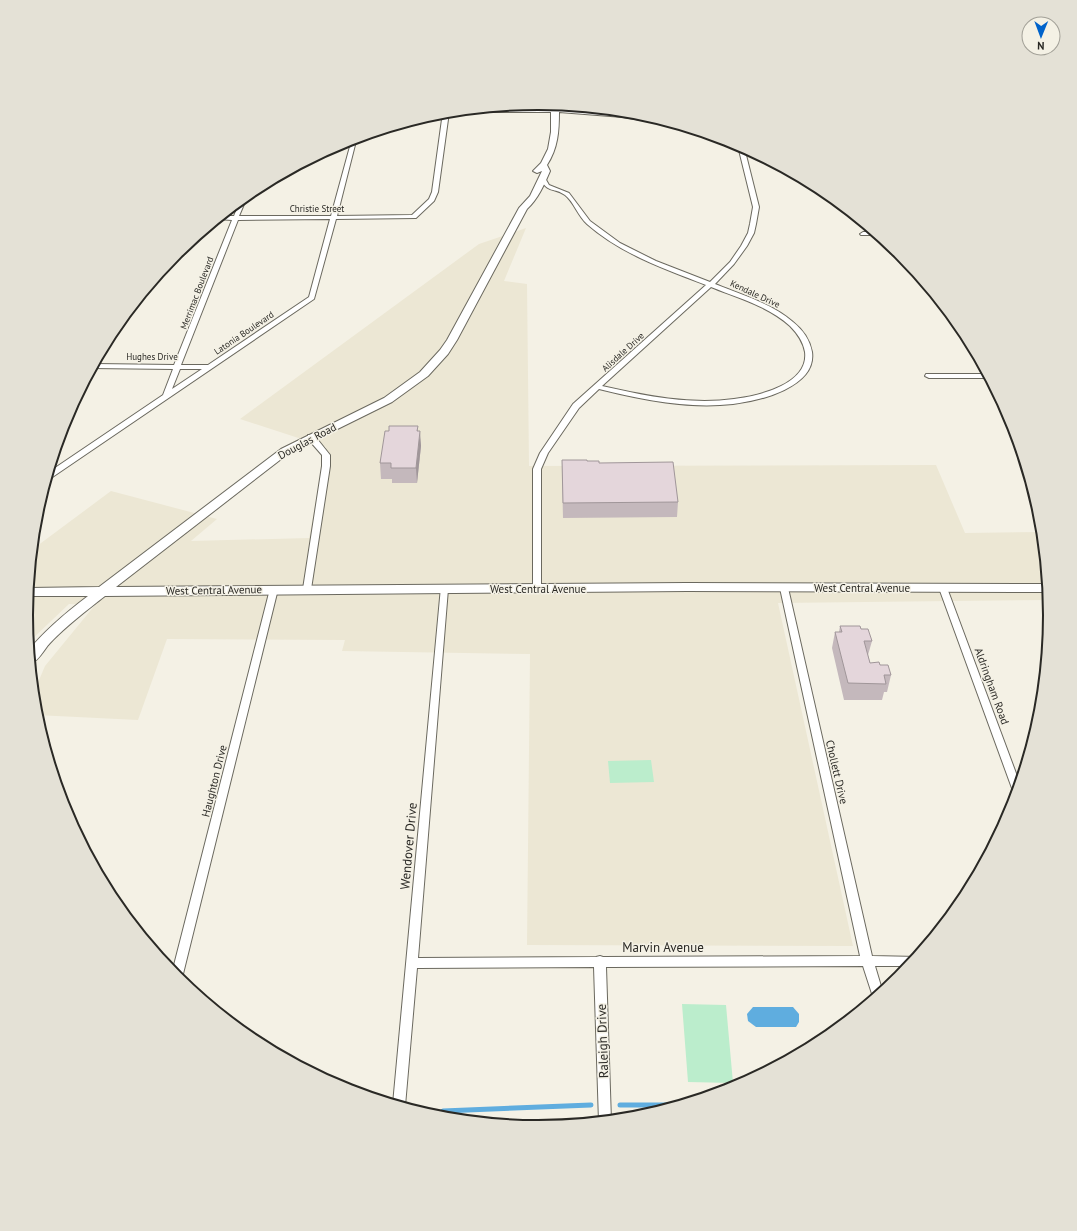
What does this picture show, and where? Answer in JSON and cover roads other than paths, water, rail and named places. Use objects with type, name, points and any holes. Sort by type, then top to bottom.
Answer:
[{"type":"street","name":"Douglas Road","points":[[523,208],[521,203],[538,170],[544,166],[554,143],[555,110]]},
{"type":"street","name":"Christie Street","points":[[226,218],[414,217],[432,200],[435,192],[445,119]]},
{"type":"street","name":"Latonia Boulevard","points":[[54,472],[312,298],[353,145]]},
{"type":"street","name":"Alisdale Drive","points":[[537,589],[537,469],[544,453],[576,406],[712,284],[732,263],[744,246],[754,224],[756,207],[743,153]]},
{"type":"street","name":"Douglas Road","points":[[34,653],[44,641],[69,616],[261,468],[285,451],[311,437],[388,400],[413,383],[435,362],[459,328],[523,208],[529,203],[534,195],[546,171],[544,166]]},
{"type":"street","name":"Kendale Drive","points":[[542,179],[547,186],[567,194],[588,222],[618,244],[654,262],[745,297],[774,312],[802,334],[807,344],[808,362],[803,374],[798,379],[785,386],[746,400],[700,404],[656,400],[598,387]]},
{"type":"street","points":[[534,195],[547,191],[563,192]]},
{"type":"street","name":"Merrimac Boulevard","points":[[166,395],[240,208]]},
{"type":"street","points":[[863,234],[871,234]]},
{"type":"street","name":"Hughes Drive","points":[[99,366],[211,367]]},
{"type":"street","points":[[929,376],[983,376]]},
{"type":"street","points":[[307,589],[326,466],[326,456],[311,437]]},
{"type":"street","name":"West Central Avenue","points":[[34,592],[687,587],[1043,588]]},
{"type":"street","name":"Chollett Drive","points":[[784,588],[867,961],[877,992]]},
{"type":"street","name":"Aldringham Road","points":[[943,588],[1015,783]]},
{"type":"street","name":"Haughton Drive","points":[[179,971],[274,589]]},
{"type":"street","name":"Wendover Drive","points":[[399,1101],[444,589]]},
{"type":"street","name":"Marvin Avenue","points":[[412,963],[600,961],[908,961]]},
{"type":"street","name":"Raleigh Drive","points":[[600,961],[605,1117]]},
{"type":"water","points":[[753,1007],[793,1007],[799,1014],[799,1022],[796,1027],[756,1027],[748,1021],[747,1014]]},
{"type":"waterway","points":[[443,1111],[591,1105]]},
{"type":"waterway","points":[[620,1105],[664,1105]]}]
